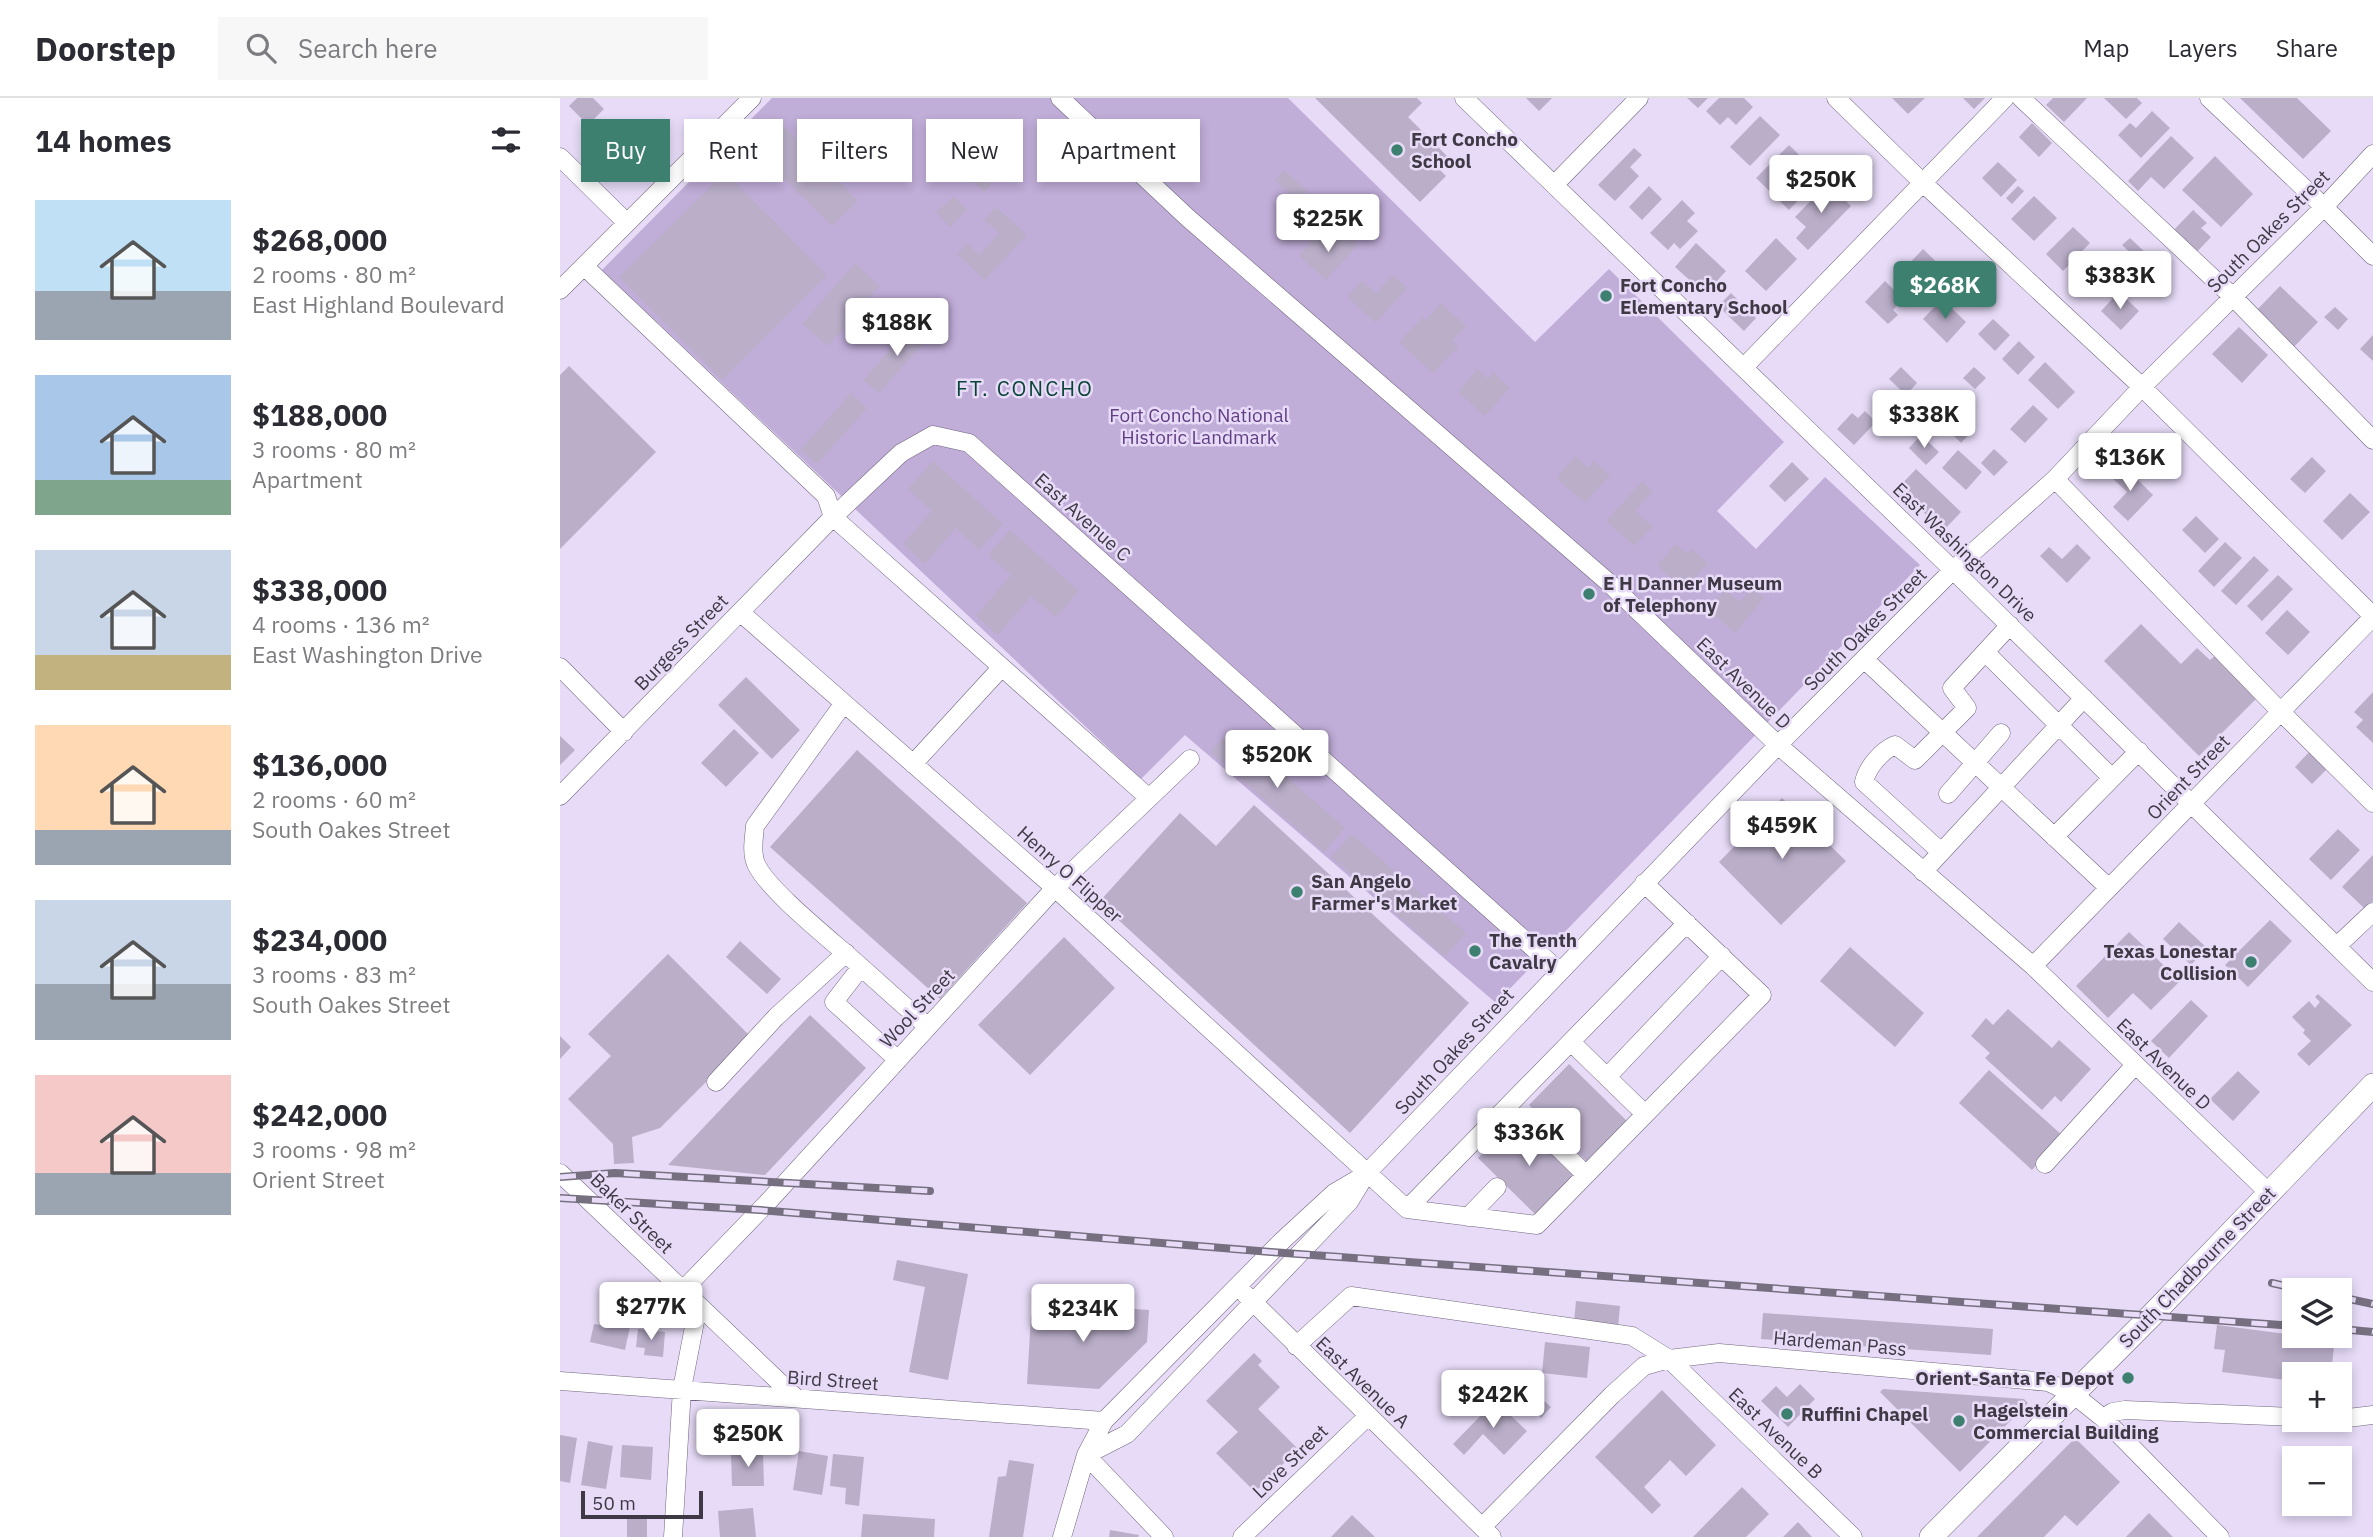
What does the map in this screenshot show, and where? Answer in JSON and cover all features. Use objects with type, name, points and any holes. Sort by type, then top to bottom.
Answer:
[{"type":"main road","name":"South Chadbourne Street","points":[[1931,1537],[2152,1315],[2373,1085]]},
{"type":"street","points":[[560,290],[752,98]]},
{"type":"street","name":"East Avenue D","points":[[1060,98],[1188,218],[1608,582],[1778,745],[2033,967],[2268,1192]]},
{"type":"street","name":"East Washington Drive","points":[[1464,98],[1954,570],[2373,982]]},
{"type":"street","points":[[1836,98],[2142,387],[2373,617]]},
{"type":"street","points":[[1744,367],[2005,98]]},
{"type":"street","points":[[2021,98],[2233,297],[2373,440]]},
{"type":"street","points":[[2209,98],[2373,256]]},
{"type":"street","points":[[1554,185],[1637,99]]},
{"type":"street","name":"South Oakes Street","points":[[1086,1455],[1127,1434],[1349,1202],[1366,1174],[1778,745],[1954,570],[2055,479],[2142,387],[2324,207],[2373,154]]},
{"type":"street","points":[[560,157],[626,222]]},
{"type":"street","points":[[584,266],[826,496],[834,517],[1149,799]]},
{"type":"street","name":"East Avenue C","points":[[834,517],[901,453],[933,435],[969,443],[1559,971]]},
{"type":"street","points":[[2055,479],[2373,803]]},
{"type":"street","name":"Burgess Street","points":[[560,796],[834,517]]},
{"type":"street","name":"Henry O Flipper","points":[[740,612],[1055,888],[1366,1174],[1408,1209]]},
{"type":"street","name":"Orient Street","points":[[2033,967],[2373,617]]},
{"type":"street","points":[[1844,803],[1864,782],[1870,768],[1888,748],[1895,745],[1915,760],[1967,708],[1952,688],[2010,625]]},
{"type":"street","points":[[1985,652],[2112,778]]},
{"type":"street","points":[[1864,659],[2109,888]]},
{"type":"street","points":[[560,667],[624,732]]},
{"type":"street","points":[[913,764],[1001,668]]},
{"type":"street","points":[[1923,872],[2084,698]]},
{"type":"street","points":[[844,703],[755,826],[755,863],[771,886],[928,1027]]},
{"type":"street","points":[[1948,794],[2001,733]]},
{"type":"street","points":[[2054,837],[2139,751]]},
{"type":"street","name":"Wool Street","points":[[682,1291],[767,1203],[1055,888],[1190,760]]},
{"type":"street","points":[[1864,782],[1941,852]]},
{"type":"street","points":[[1408,1209],[1537,1225],[1762,995],[1644,883]]},
{"type":"street","points":[[2337,946],[2373,912]]},
{"type":"street","points":[[1408,1209],[1687,923]]},
{"type":"street","points":[[716,1082],[776,1017],[846,953]]},
{"type":"street","points":[[1607,1077],[1722,957]]},
{"type":"street","points":[[861,967],[834,1002],[898,1060]]},
{"type":"street","points":[[1571,1042],[1645,1114]]},
{"type":"street","points":[[2045,1164],[2135,1065]]},
{"type":"street","points":[[1534,1124],[1586,1175]]},
{"type":"street","name":"Baker Street","points":[[560,1172],[796,1398]]},
{"type":"street","name":"South Oakes Street","points":[[1062,1537],[1086,1455],[1104,1421],[1236,1286],[1334,1193],[1366,1174]]},
{"type":"street","points":[[1468,1217],[1497,1187]]},
{"type":"street","name":"East Avenue A","points":[[1236,1286],[1487,1532]]},
{"type":"street","name":"East Avenue B","points":[[1296,1346],[1351,1296],[1632,1336],[1669,1359],[1853,1537]]},
{"type":"street","points":[[673,1537],[682,1389],[698,1306]]},
{"type":"street","name":"Hardeman Pass","points":[[1487,1532],[1612,1395],[1644,1366],[1669,1359],[1719,1353],[2048,1382],[2073,1394],[2104,1418],[2220,1537]]},
{"type":"street","name":"Bird Street","points":[[560,1381],[1104,1421]]},
{"type":"street","points":[[2104,1418],[2113,1412],[2125,1410],[2282,1417]]},
{"type":"street","points":[[2352,1418],[2373,1415]]},
{"type":"street","name":"Love Street","points":[[1242,1537],[1368,1416]]},
{"type":"street","points":[[1086,1455],[1164,1537]]},
{"type":"green space","name":"Fort Concho National Historic Landmark","points":[[772,98],[1288,98],[1535,342],[1609,269],[1784,442],[1717,511],[1756,549],[1825,477],[1920,565],[1496,1003],[1185,735],[1141,779],[602,270],[689,182],[783,182],[783,119],[751,119]]},
{"type":"building","points":[[577,98],[593,98],[604,109],[594,119],[582,119],[569,106]]},
{"type":"building","points":[[1315,98],[1417,98],[1422,103],[1408,117],[1450,159],[1440,170],[1446,176],[1420,202]]},
{"type":"building","points":[[1526,98],[1552,98],[1539,111]]},
{"type":"building","points":[[1687,98],[1708,98],[1698,108]]},
{"type":"building","points":[[1719,98],[1744,98],[1753,107],[1736,125],[1728,117],[1720,125],[1706,111]]},
{"type":"building","points":[[1892,98],[1925,98],[1908,114]]},
{"type":"building","points":[[1963,98],[1985,98],[1974,109]]},
{"type":"building","points":[[2053,98],[2087,98],[2064,122],[2046,105]]},
{"type":"building","points":[[2104,98],[2137,98],[2142,103],[2126,119]]},
{"type":"building","points":[[2240,98],[2297,98],[2331,131],[2303,159]]},
{"type":"building","points":[[2152,111],[2170,128],[2141,158],[2118,135],[2130,123],[2136,128]]},
{"type":"building","points":[[1760,116],[1780,135],[1750,166],[1730,147]]},
{"type":"building","points":[[2032,123],[2052,143],[2039,157],[2019,137]]},
{"type":"building","points":[[783,126],[797,140],[797,182],[839,182],[858,201],[832,226],[783,178]]},
{"type":"building","points":[[2171,136],[2194,158],[2164,189],[2151,177],[2138,191],[2128,181]]},
{"type":"building","points":[[1789,145],[1821,176],[1789,210],[1756,178]]},
{"type":"building","points":[[1634,148],[1642,155],[1630,167],[1639,176],[1615,201],[1598,185]]},
{"type":"building","points":[[2215,156],[2253,194],[2221,227],[2182,190]]},
{"type":"building","points":[[1998,162],[2017,180],[2001,197],[1982,178]]},
{"type":"building","points":[[1284,170],[1308,191],[1299,202],[1275,181]]},
{"type":"building","points":[[715,182],[735,182],[827,275],[722,380],[619,277]]},
{"type":"building","points":[[973,182],[988,182],[991,185],[984,192]]},
{"type":"building","points":[[1828,183],[1851,206],[1808,250],[1796,238],[1806,227],[1795,217]]},
{"type":"building","points":[[1649,186],[1662,199],[1642,220],[1629,207]]},
{"type":"building","points":[[2018,186],[2024,191],[2012,204],[2006,198]]},
{"type":"building","points":[[954,196],[967,210],[950,227],[936,212]]},
{"type":"building","points":[[2034,196],[2057,218],[2034,241],[2011,219]]},
{"type":"building","points":[[1682,200],[1695,213],[1687,221],[1698,231],[1680,249],[1674,243],[1668,250],[1650,233]]},
{"type":"building","points":[[996,207],[1027,235],[985,280],[957,254],[967,243],[979,255],[999,233],[984,220]]},
{"type":"building","points":[[2193,210],[2207,223],[2201,228],[2211,237],[2193,256],[2170,234]]},
{"type":"building","points":[[2073,227],[2090,243],[2063,271],[2046,254]]},
{"type":"building","points":[[1343,232],[1358,245],[1326,280],[1299,256],[1318,234],[1332,246]]},
{"type":"building","points":[[1776,238],[1797,259],[1766,291],[1745,271]]},
{"type":"building","points":[[2130,238],[2171,277],[2155,294],[2139,278],[2133,284],[2123,274],[2137,259],[2122,245]]},
{"type":"building","points":[[1696,243],[1726,271],[1705,294],[1675,267]]},
{"type":"building","points":[[1923,249],[1951,276],[1934,293],[1916,275],[1910,281],[1901,272]]},
{"type":"building","points":[[855,263],[880,286],[828,346],[802,324]]},
{"type":"building","points":[[2102,265],[2111,275],[2099,288],[2089,278]]},
{"type":"building","points":[[1393,275],[1407,288],[1376,323],[1347,297],[1362,281],[1376,293]]},
{"type":"building","points":[[1885,281],[1903,299],[1893,310],[1898,315],[1888,324],[1865,302]]},
{"type":"building","points":[[2280,286],[2318,322],[2291,350],[2253,314]]},
{"type":"building","points":[[2119,292],[2139,311],[2121,330],[2101,311]]},
{"type":"building","points":[[1731,293],[1756,318],[1744,331],[1718,306]]},
{"type":"building","points":[[1942,299],[1966,322],[1947,343],[1923,319]]},
{"type":"building","points":[[1441,303],[1466,326],[1452,341],[1458,347],[1433,373],[1399,342],[1423,317],[1426,320]]},
{"type":"building","points":[[2335,307],[2348,319],[2338,330],[2324,317]]},
{"type":"building","points":[[1993,319],[2010,335],[1995,351],[1978,334]]},
{"type":"building","points":[[915,322],[930,336],[879,393],[863,380]]},
{"type":"building","points":[[2239,327],[2268,355],[2242,383],[2212,354]]},
{"type":"building","points":[[2373,335],[2373,361],[2360,349]]},
{"type":"building","points":[[2019,341],[2035,357],[2018,375],[2002,359]]},
{"type":"building","points":[[2045,362],[2075,392],[2058,409],[2028,380]]},
{"type":"building","points":[[569,366],[656,452],[560,549],[560,375]]},
{"type":"building","points":[[1901,367],[1917,383],[1906,395],[1889,379]]},
{"type":"building","points":[[1974,367],[1986,378],[1975,389],[1963,378]]},
{"type":"building","points":[[1477,369],[1488,379],[1493,372],[1510,388],[1485,416],[1458,392]]},
{"type":"building","points":[[851,393],[867,408],[817,464],[800,450]]},
{"type":"building","points":[[2033,405],[2048,419],[2025,443],[2010,429]]},
{"type":"building","points":[[1951,407],[1974,429],[1961,443],[1938,420]]},
{"type":"building","points":[[1865,411],[1876,422],[1854,445],[1837,429],[1852,413],[1858,418]]},
{"type":"building","points":[[1921,435],[1939,452],[1926,465],[1909,448]]},
{"type":"building","points":[[1994,449],[2008,462],[1994,476],[1981,463]]},
{"type":"building","points":[[1958,450],[1982,472],[1966,490],[1942,468]]},
{"type":"building","points":[[1575,456],[1588,468],[1594,461],[1610,475],[1585,503],[1556,478]]},
{"type":"building","points":[[2312,457],[2326,471],[2305,493],[2290,479]]},
{"type":"building","points":[[933,461],[1003,524],[979,550],[956,528],[925,564],[903,544],[932,511],[908,489]]},
{"type":"building","points":[[1792,462],[1809,479],[1785,502],[1769,486]]},
{"type":"building","points":[[2122,464],[2153,495],[2128,521],[2113,507],[2127,492],[2110,476]]},
{"type":"building","points":[[1916,469],[1961,512],[1943,531],[1898,488]]},
{"type":"building","points":[[1642,481],[1653,491],[1635,511],[1653,526],[1634,546],[1606,521]]},
{"type":"building","points":[[2350,493],[2370,512],[2342,540],[2323,521]]},
{"type":"building","points":[[2196,516],[2219,539],[2205,553],[2182,530]]},
{"type":"building","points":[[1010,530],[1079,591],[1056,617],[1031,596],[998,635],[976,616],[1011,575],[988,555]]},
{"type":"building","points":[[2225,542],[2242,558],[2214,587],[2198,571]]},
{"type":"building","points":[[1676,544],[1688,554],[1692,549],[1708,563],[1684,590],[1657,565]]},
{"type":"building","points":[[2077,544],[2091,558],[2067,583],[2040,556],[2049,547],[2062,559]]},
{"type":"building","points":[[2254,556],[2269,570],[2236,605],[2221,591]]},
{"type":"building","points":[[2278,575],[2293,589],[2262,621],[2247,606]]},
{"type":"building","points":[[1752,588],[1764,598],[1735,633],[1708,609],[1725,590],[1740,602]]},
{"type":"building","points":[[2287,610],[2310,632],[2288,655],[2265,633]]},
{"type":"building","points":[[2141,624],[2181,664],[2197,648],[2210,660],[2216,655],[2258,697],[2199,756],[2104,661]]},
{"type":"building","points":[[746,677],[800,730],[772,759],[718,705]]},
{"type":"building","points":[[2373,692],[2373,743],[2356,727],[2363,720],[2354,712]]},
{"type":"building","points":[[1231,728],[1345,828],[1324,852],[1210,752]]},
{"type":"building","points":[[734,729],[759,753],[726,787],[701,763]]},
{"type":"building","points":[[560,736],[575,750],[560,765]]},
{"type":"building","points":[[2312,749],[2330,766],[2312,784],[2295,767]]},
{"type":"building","points":[[857,750],[1027,903],[940,999],[770,847]]},
{"type":"building","points":[[1782,798],[1846,861],[1781,925],[1719,862]]},
{"type":"building","points":[[1254,805],[1469,1003],[1350,1133],[1099,902],[1180,813],[1216,846]]},
{"type":"building","points":[[2338,829],[2360,850],[2331,880],[2309,859]]},
{"type":"building","points":[[1352,834],[1466,933],[1445,957],[1331,857]]},
{"type":"building","points":[[2373,855],[2373,901],[2365,909],[2342,887]]},
{"type":"building","points":[[2270,920],[2292,941],[2248,987],[2225,965]]},
{"type":"building","points":[[2179,922],[2207,948],[2191,965],[2163,939]]},
{"type":"building","points":[[2129,932],[2180,981],[2151,1010],[2133,993],[2108,1018],[2076,986]]},
{"type":"building","points":[[1064,937],[1115,988],[1030,1075],[978,1025]]},
{"type":"building","points":[[740,941],[781,979],[767,994],[726,957]]},
{"type":"building","points":[[1850,947],[1924,1013],[1895,1047],[1820,981]]},
{"type":"building","points":[[668,954],[751,1037],[660,1128],[632,1137],[634,1163],[614,1164],[613,1144],[568,1099],[611,1056],[588,1034]]},
{"type":"building","points":[[2318,994],[2352,1025],[2309,1066],[2297,1054],[2311,1041],[2303,1033],[2305,1030],[2292,1017],[2309,1001],[2315,1008],[2320,1002],[2315,997]]},
{"type":"building","points":[[2191,1000],[2208,1016],[2169,1058],[2151,1041]]},
{"type":"building","points":[[2008,1009],[2052,1048],[2059,1040],[2091,1069],[2061,1102],[2055,1096],[2042,1110],[1985,1058],[1990,1053],[1971,1036],[1986,1018],[1993,1025]]},
{"type":"building","points":[[810,1015],[866,1068],[765,1175],[668,1165]]},
{"type":"building","points":[[560,1036],[571,1047],[560,1059]]},
{"type":"building","points":[[1569,1064],[1630,1124],[1590,1165],[1529,1105]]},
{"type":"building","points":[[1989,1070],[2063,1136],[2032,1170],[1959,1103]]},
{"type":"building","points":[[2238,1071],[2260,1092],[2233,1121],[2210,1099]]},
{"type":"building","points":[[1518,1118],[1580,1179],[1540,1219],[1478,1158]]},
{"type":"building","points":[[897,1260],[968,1274],[948,1380],[909,1372],[925,1287],[893,1280]]},
{"type":"building","points":[[619,1285],[637,1287],[634,1301],[617,1298]]},
{"type":"building","points":[[1576,1301],[1620,1306],[1618,1327],[1574,1322]]},
{"type":"building","points":[[1049,1303],[1149,1310],[1147,1342],[1099,1389],[1027,1384],[1031,1315],[1048,1316]]},
{"type":"building","points":[[612,1313],[632,1317],[625,1350],[590,1342],[594,1324],[608,1326]]},
{"type":"building","points":[[1763,1313],[1993,1329],[1991,1355],[1761,1339]]},
{"type":"building","points":[[2217,1325],[2282,1334],[2282,1348],[2334,1348],[2332,1362],[2282,1362],[2282,1380],[2222,1372],[2225,1350],[2214,1349]]},
{"type":"building","points":[[638,1329],[665,1332],[663,1357],[644,1355],[645,1348],[636,1347]]},
{"type":"building","points":[[1545,1342],[1590,1347],[1587,1378],[1542,1373]]},
{"type":"building","points":[[1254,1353],[1262,1361],[1258,1365],[1280,1387],[1258,1409],[1298,1449],[1255,1492],[1216,1453],[1238,1432],[1206,1401]]},
{"type":"building","name":"Ruffini Chapel","points":[[1800,1384],[1815,1399],[1788,1427],[1761,1401],[1776,1386],[1787,1397]]},
{"type":"building","points":[[1531,1389],[1551,1407],[1541,1418],[1522,1399]]},
{"type":"building","name":"Hagelstein Commercial Building","points":[[1883,1389],[2024,1399],[2028,1403],[1960,1472],[1880,1392]]},
{"type":"building","points":[[1662,1390],[1716,1445],[1686,1476],[1670,1460],[1644,1487],[1661,1505],[1652,1514],[1595,1457]]},
{"type":"building","points":[[1495,1401],[1527,1431],[1504,1455],[1483,1434],[1464,1455],[1453,1444]]},
{"type":"building","points":[[560,1435],[577,1438],[570,1483],[560,1481]]},
{"type":"building","points":[[2075,1438],[2120,1482],[2077,1526],[2065,1515],[2044,1537],[1977,1537]]},
{"type":"building","points":[[588,1441],[613,1446],[606,1489],[581,1485]]},
{"type":"building","points":[[622,1445],[653,1447],[651,1480],[620,1477]]},
{"type":"building","points":[[799,1451],[828,1456],[822,1495],[793,1490]]},
{"type":"building","points":[[731,1452],[763,1452],[764,1486],[732,1486]]},
{"type":"building","points":[[833,1454],[864,1457],[859,1506],[845,1504],[846,1488],[830,1486]]},
{"type":"building","points":[[1009,1460],[1034,1464],[1023,1537],[989,1537],[998,1477],[1006,1476]]},
{"type":"building","points":[[1742,1487],[1769,1514],[1746,1537],[1693,1537]]},
{"type":"building","points":[[753,1508],[756,1537],[720,1537],[718,1511]]},
{"type":"building","points":[[2149,1513],[2173,1537],[2126,1537]]},
{"type":"building","points":[[863,1514],[935,1519],[934,1537],[861,1537]]},
{"type":"building","points":[[1352,1515],[1375,1537],[1331,1537]]},
{"type":"building","points":[[627,1516],[647,1516],[647,1537],[627,1537]]},
{"type":"building","points":[[1798,1522],[1812,1537],[1783,1537]]},
{"type":"building","points":[[1110,1530],[1139,1535],[1109,1537]]},
{"type":"railway","points":[[560,1177],[615,1173],[930,1191]]},
{"type":"railway","points":[[560,1198],[760,1210],[1271,1252],[2282,1325]]},
{"type":"railway","points":[[2272,1283],[2282,1285]]},
{"type":"railway","points":[[2352,1300],[2373,1304]]},
{"type":"railway","points":[[2352,1330],[2373,1332]]},
{"type":"place","name":"Fort Concho School","points":[[1397,150]]},
{"type":"place","name":"Fort Concho Elementary School","points":[[1606,296]]},
{"type":"place","name":"E H Danner Museum of Telephony","points":[[1589,594]]},
{"type":"place","name":"San Angelo Farmer's Market","points":[[1297,892]]},
{"type":"place","name":"The Tenth Cavalry","points":[[1475,951]]},
{"type":"place","name":"Texas Lonestar Collision","points":[[2251,962]]},
{"type":"place","name":"Orient-Santa Fe Depot","points":[[2128,1378]]},
{"type":"place","name":"Ruffini Chapel","points":[[1787,1414]]},
{"type":"place","name":"Hagelstein Commercial Building","points":[[1959,1421]]},
{"type":"district","name":"FT. CONCHO","points":[[1025,388]]}]
